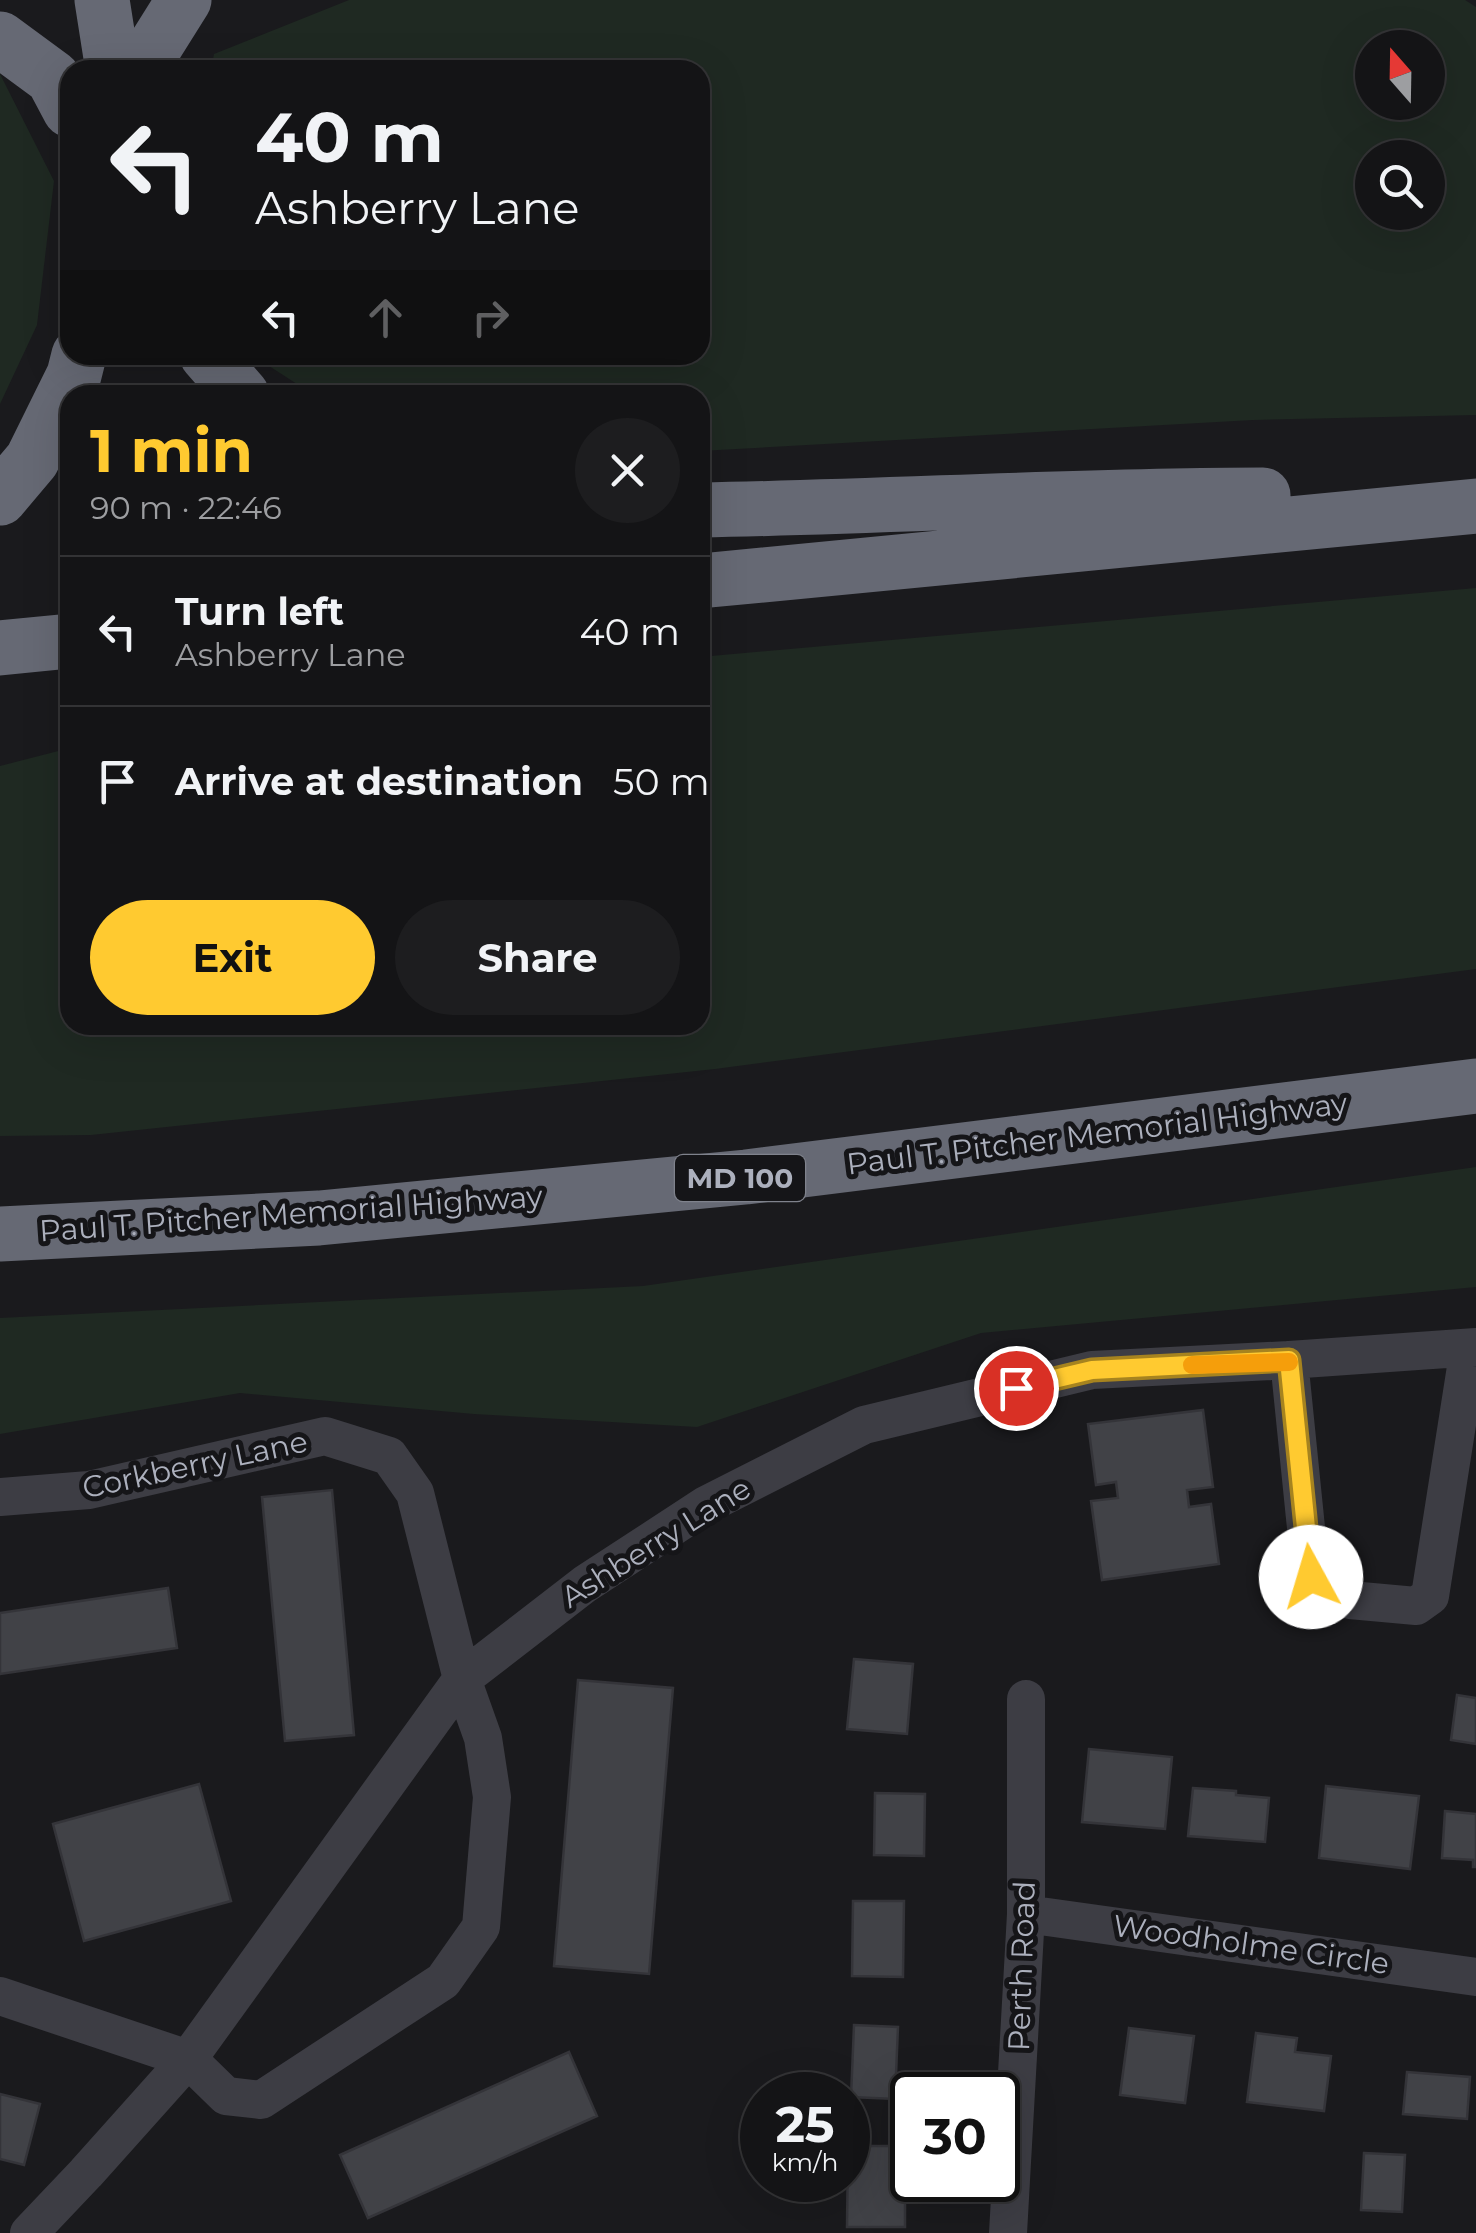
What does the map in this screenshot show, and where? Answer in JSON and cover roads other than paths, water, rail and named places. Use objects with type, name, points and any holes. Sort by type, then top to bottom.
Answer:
[{"type":"highway","points":[[73,0],[81,60]]},
{"type":"highway","points":[[102,0],[111,60]]},
{"type":"highway","points":[[147,60],[184,0]]},
{"type":"highway","points":[[0,38],[53,78],[60,91]]},
{"type":"highway","points":[[216,365],[233,385]]},
{"type":"highway","points":[[0,498],[32,460],[60,403]]},
{"type":"highway","points":[[710,510],[1177,495],[1476,495]]},
{"type":"highway","points":[[710,579],[1476,506]]},
{"type":"highway","points":[[0,648],[60,642]]},
{"type":"highway","name":"Paul T. Pitcher Memorial Highway","points":[[0,1234],[319,1218],[746,1177],[1476,1086]]},
{"type":"highway","points":[[0,1273],[328,1252],[746,1177]]},
{"type":"street","points":[[1289,1360],[1311,1577],[1321,1590],[1350,1600],[1416,1606],[1430,1596],[1473,1347]]},
{"type":"street","name":"Ashberry Lane","points":[[29,2233],[188,2059],[462,1679],[584,1584],[706,1504],[864,1426],[1092,1370],[1473,1347]]},
{"type":"street","name":"Corkberry Lane","points":[[0,1497],[89,1490],[325,1436],[388,1456],[415,1492],[462,1679],[483,1738],[492,1798],[481,1928],[443,1981],[261,2100],[226,2096],[188,2059]]},
{"type":"street","name":"Perth Road","points":[[1008,2233],[1026,1914],[1026,1700]]},
{"type":"street","name":"Woodholme Circle","points":[[1026,1914],[1476,1977]]},
{"type":"street","points":[[0,1996],[188,2059]]},
{"type":"street","name":"Ashberry Lane","points":[[44,2233],[86,2173]]}]
